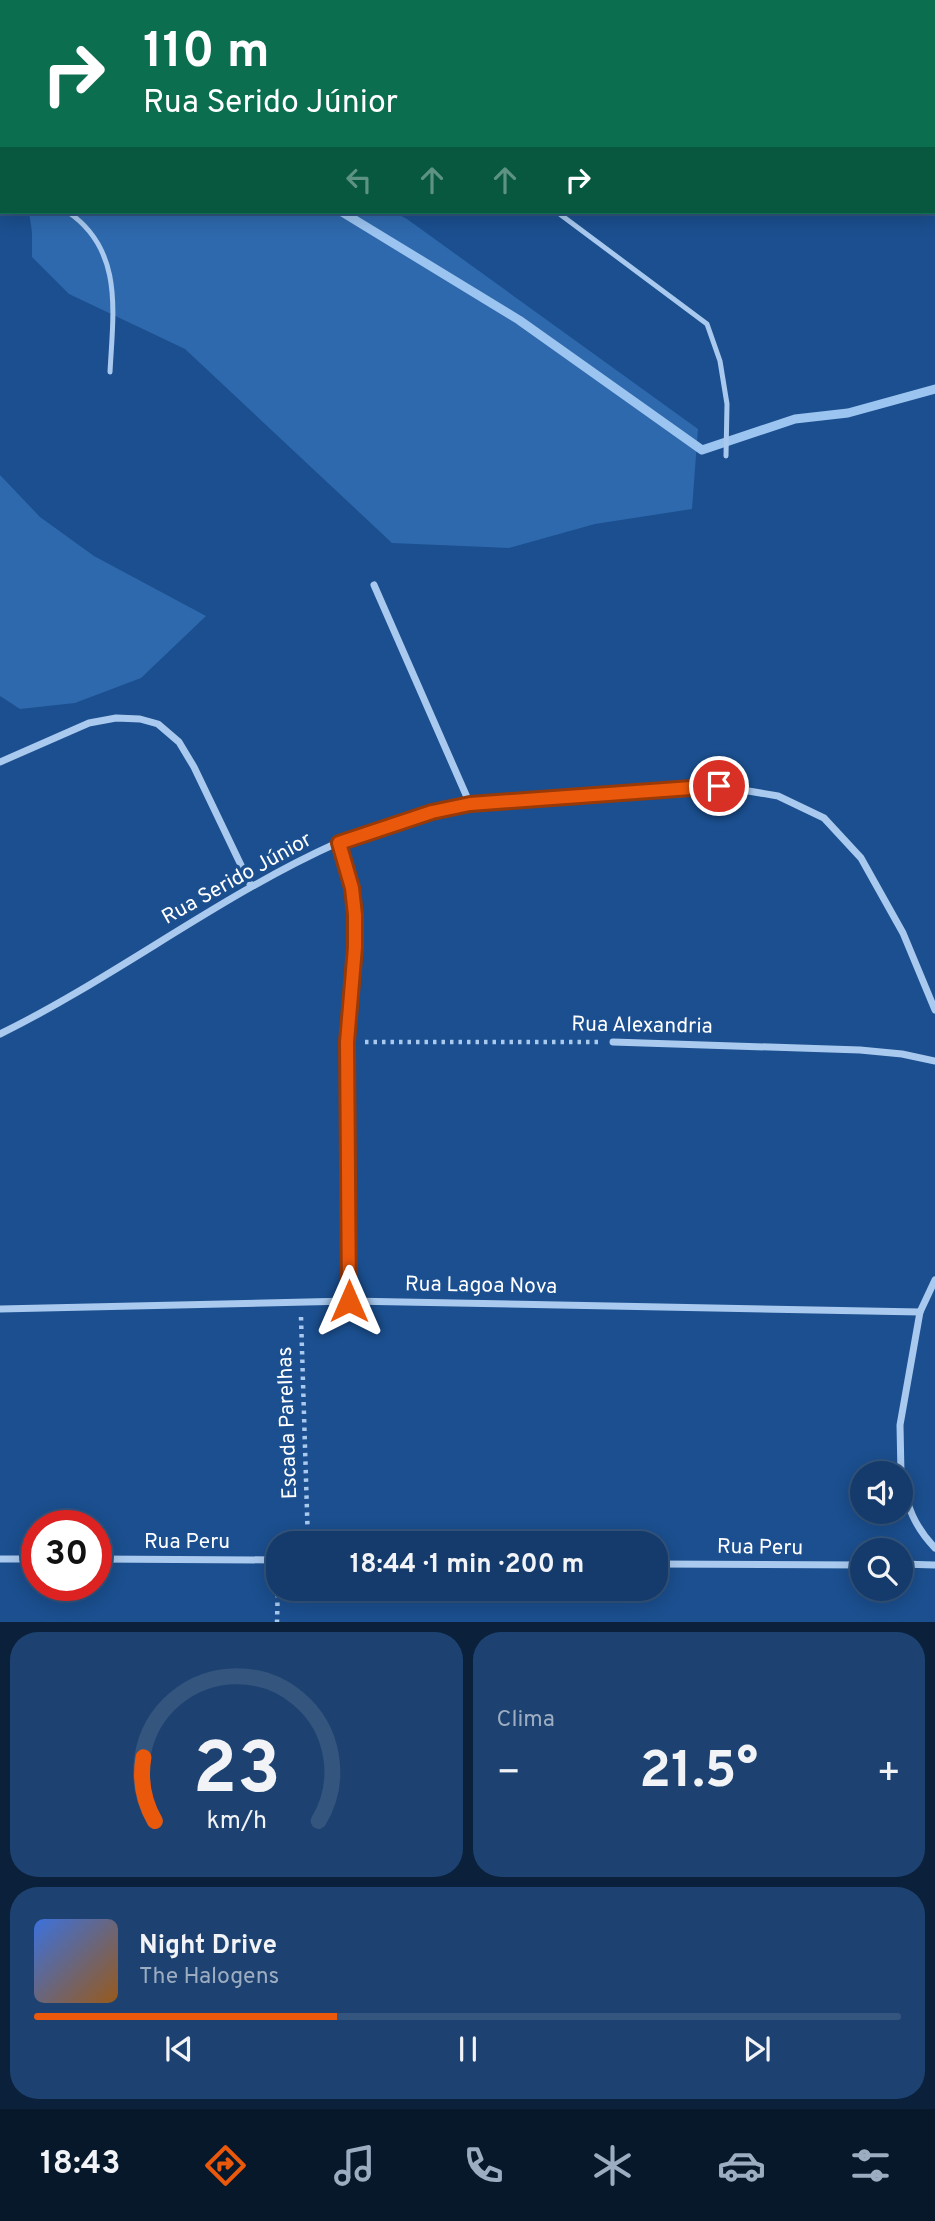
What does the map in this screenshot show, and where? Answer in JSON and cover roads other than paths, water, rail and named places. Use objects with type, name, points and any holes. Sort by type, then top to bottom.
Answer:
[{"type":"street","points":[[373,585],[470,804]]},
{"type":"street","points":[[0,762],[89,723],[116,718],[140,719],[158,724],[179,742],[194,767],[251,886]]},
{"type":"street","name":"Rua Serido Júnior","points":[[0,1034],[41,1013],[251,886],[339,843],[432,812],[470,804],[719,786],[778,796],[824,818],[861,858],[903,933],[935,1010]]},
{"type":"street","points":[[339,843],[352,888],[355,915],[347,1042],[349,1301]]},
{"type":"street","name":"Rua Alexandria","points":[[613,1042],[860,1050],[902,1054],[935,1061]]},
{"type":"street","points":[[901,1461],[900,1424],[920,1312],[935,1280]]},
{"type":"street","name":"Rua Lagoa Nova","points":[[0,1309],[349,1301],[920,1312]]},
{"type":"street","points":[[913,1517],[935,1548]]},
{"type":"street","points":[[0,1559],[21,1559]]},
{"type":"street","name":"Rua Peru","points":[[112,1559],[266,1560]]},
{"type":"street","name":"Rua Peru","points":[[668,1564],[850,1565]]},
{"type":"street","points":[[913,1564],[935,1565]]},
{"type":"lane","points":[[71,214],[82,221],[104,253],[114,293],[110,372]]},
{"type":"lane","points":[[560,214],[707,324],[720,361],[727,404],[726,456]]},
{"type":"waterway","points":[[345,214],[519,320],[702,450],[795,419],[848,413],[935,389]]}]
